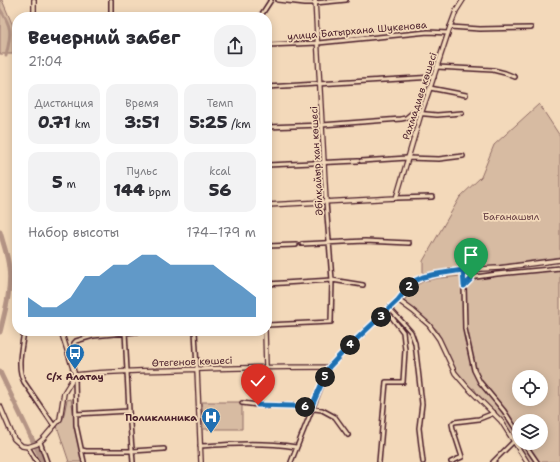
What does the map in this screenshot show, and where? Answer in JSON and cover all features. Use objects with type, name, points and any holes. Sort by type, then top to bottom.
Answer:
[{"type":"street","points":[[34,0],[34,12]]},
{"type":"street","points":[[111,0],[112,12]]},
{"type":"street","points":[[263,12],[271,0]]},
{"type":"street","points":[[278,0],[305,3],[346,0]]},
{"type":"street","name":"Рахмадиев көшесі","points":[[396,198],[420,114],[456,11],[462,0]]},
{"type":"street","name":"Әбілқайыр хан көшесі","points":[[272,325],[331,322],[332,280],[326,202],[315,2]]},
{"type":"street","points":[[450,28],[480,30],[531,28]]},
{"type":"street","name":"улица Батырхана Шукенова","points":[[272,45],[318,43],[428,32],[448,33]]},
{"type":"street","points":[[437,67],[492,70],[515,77]]},
{"type":"street","points":[[272,87],[434,77]]},
{"type":"street","points":[[430,88],[466,95]]},
{"type":"street","points":[[272,127],[322,125],[401,119],[412,114],[437,115],[462,113]]},
{"type":"street","points":[[272,165],[407,158],[439,159],[463,156]]},
{"type":"street","points":[[272,204],[432,197]]},
{"type":"street","points":[[302,244],[365,241],[409,243]]},
{"type":"street","points":[[272,246],[296,245]]},
{"type":"street","points":[[290,462],[329,367],[398,300],[414,281],[423,277],[463,270],[499,268],[560,260]]},
{"type":"street","points":[[464,286],[471,279],[476,277],[560,268]]},
{"type":"street","points":[[463,270],[465,328],[474,370],[480,382],[512,423]]},
{"type":"street","points":[[272,284],[332,280],[363,284]]},
{"type":"street","points":[[398,300],[429,325],[439,339],[455,373],[494,413],[512,438]]},
{"type":"street","points":[[379,462],[386,382],[403,382],[405,350],[403,332],[388,310]]},
{"type":"street","points":[[388,310],[411,332],[415,343],[422,404],[419,428],[423,462]]},
{"type":"street","points":[[23,336],[20,365],[21,376],[54,426]]},
{"type":"street","points":[[63,336],[75,375],[76,425],[84,462]]},
{"type":"street","points":[[72,366],[74,343],[93,336]]},
{"type":"street","points":[[125,336],[133,462]]},
{"type":"street","points":[[195,336],[201,462]]},
{"type":"street","points":[[265,336],[266,367]]},
{"type":"street","name":"Өтегенов көшесі","points":[[75,375],[127,371],[266,367],[329,367]]},
{"type":"street","points":[[0,406],[14,439],[22,446],[30,446],[38,443],[60,419],[64,393],[75,375]]},
{"type":"street","points":[[242,404],[292,406],[322,410],[335,417],[348,435]]},
{"type":"street","points":[[76,414],[129,411]]},
{"type":"street","points":[[451,462],[462,457],[452,424],[454,422],[479,419],[494,413]]},
{"type":"street","points":[[38,443],[47,462]]},
{"type":"street","points":[[200,446],[244,443],[278,444],[296,447]]},
{"type":"street","points":[[493,462],[512,443]]},
{"type":"street","points":[[30,446],[37,462]]},
{"type":"street","points":[[82,450],[132,451],[164,449]]},
{"type":"street","points":[[520,450],[527,462]]},
{"type":"street","points":[[529,450],[537,462]]},
{"type":"green space","points":[[0,0],[2,0],[12,24],[12,54],[0,54]]},
{"type":"green space","name":"Бағанашыл","points":[[539,104],[560,136],[560,257],[423,277],[423,261],[460,197],[481,177],[494,145]]},
{"type":"green space","points":[[560,266],[560,462],[530,462],[523,450],[548,450],[548,414],[512,414],[512,434],[482,402],[474,388],[469,390],[449,360],[437,330],[404,301],[413,287],[424,281],[439,278]]},
{"type":"green space","points":[[71,399],[83,462],[69,462],[57,426],[63,419],[67,400]]},
{"type":"green space","points":[[202,402],[242,402],[242,429],[203,429]]},
{"type":"waterway","points":[[0,9],[10,31],[6,56]]},
{"type":"waterway","points":[[0,232],[8,259],[10,275],[8,300],[0,332]]},
{"type":"waterway","points":[[0,372],[43,462]]},
{"type":"place","name":"С/х Алатау","points":[[75,370]]},
{"type":"place","name":"Поликлиника","points":[[211,434]]},
{"type":"route","points":[[258,405],[311,408],[329,367],[398,300],[414,281],[423,277],[463,270],[464,286],[471,279]]}]
